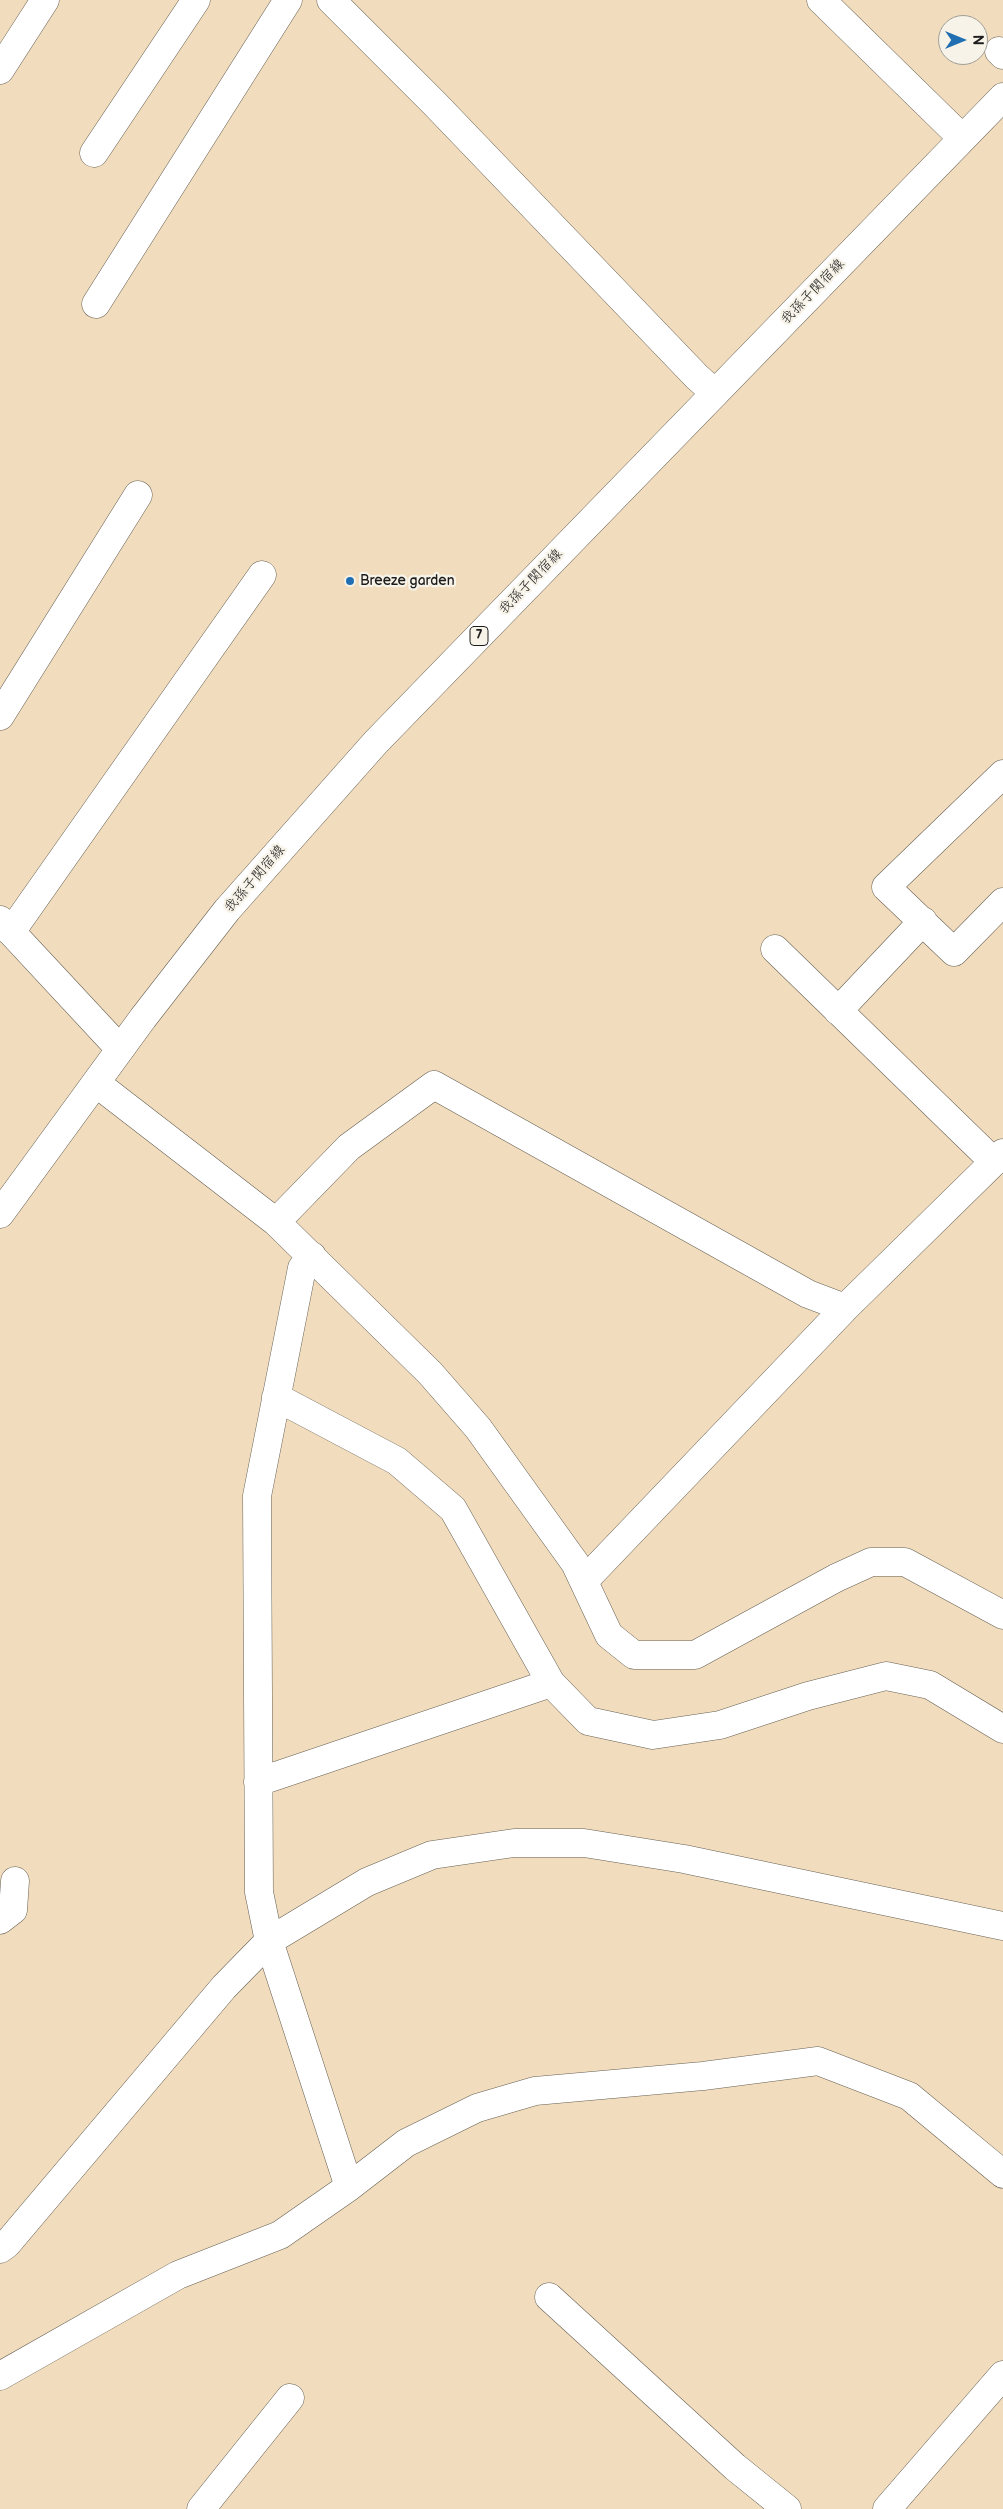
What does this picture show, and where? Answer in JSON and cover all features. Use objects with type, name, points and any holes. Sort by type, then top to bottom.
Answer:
[{"type":"street","points":[[0,70],[46,0]]},
{"type":"street","points":[[94,153],[196,0]]},
{"type":"street","points":[[96,304],[288,0]]},
{"type":"street","points":[[331,0],[435,104],[697,377],[716,393]]},
{"type":"street","points":[[820,0],[962,138]]},
{"type":"street","name":"我孫子関宿線","points":[[0,1214],[120,1049],[227,910],[376,742],[1003,97]]},
{"type":"street","points":[[0,716],[138,495]]},
{"type":"street","points":[[120,1049],[5,926],[262,575]]},
{"type":"street","points":[[1003,774],[886,887],[924,921],[954,952],[1003,902]]},
{"type":"street","points":[[838,1011],[924,921]]},
{"type":"street","points":[[584,1581],[844,1308],[998,1157],[838,1011],[775,949]]},
{"type":"street","points":[[96,1083],[276,1222],[430,1373],[478,1428],[575,1562],[609,1635],[634,1655],[695,1655],[836,1578],[871,1562],[904,1562],[1003,1615]]},
{"type":"street","points":[[276,1222],[349,1147],[434,1085],[808,1294],[844,1308]]},
{"type":"street","points":[[312,1256],[302,1268],[256,1496],[259,1892],[269,1941],[349,2187]]},
{"type":"street","points":[[276,1397],[397,1461],[453,1509],[551,1684],[588,1721],[653,1735],[720,1725],[808,1696],[886,1676],[930,1685],[1003,1728]]},
{"type":"street","points":[[258,1782],[551,1684]]},
{"type":"street","points":[[0,2249],[224,1987],[269,1941],[367,1882],[432,1855],[514,1843],[584,1843],[684,1859],[1003,1926]]},
{"type":"street","points":[[0,1920],[13,1910],[15,1881]]},
{"type":"street","points":[[0,2376],[178,2275],[280,2235],[406,2144],[477,2108],[535,2091],[703,2076],[818,2061],[909,2096],[1003,2174]]},
{"type":"street","points":[[549,2297],[735,2467],[788,2509]]},
{"type":"street","points":[[887,2509],[1003,2375]]},
{"type":"street","points":[[201,2509],[290,2398]]},
{"type":"place","name":"Breeze garden","points":[[350,581]]}]
